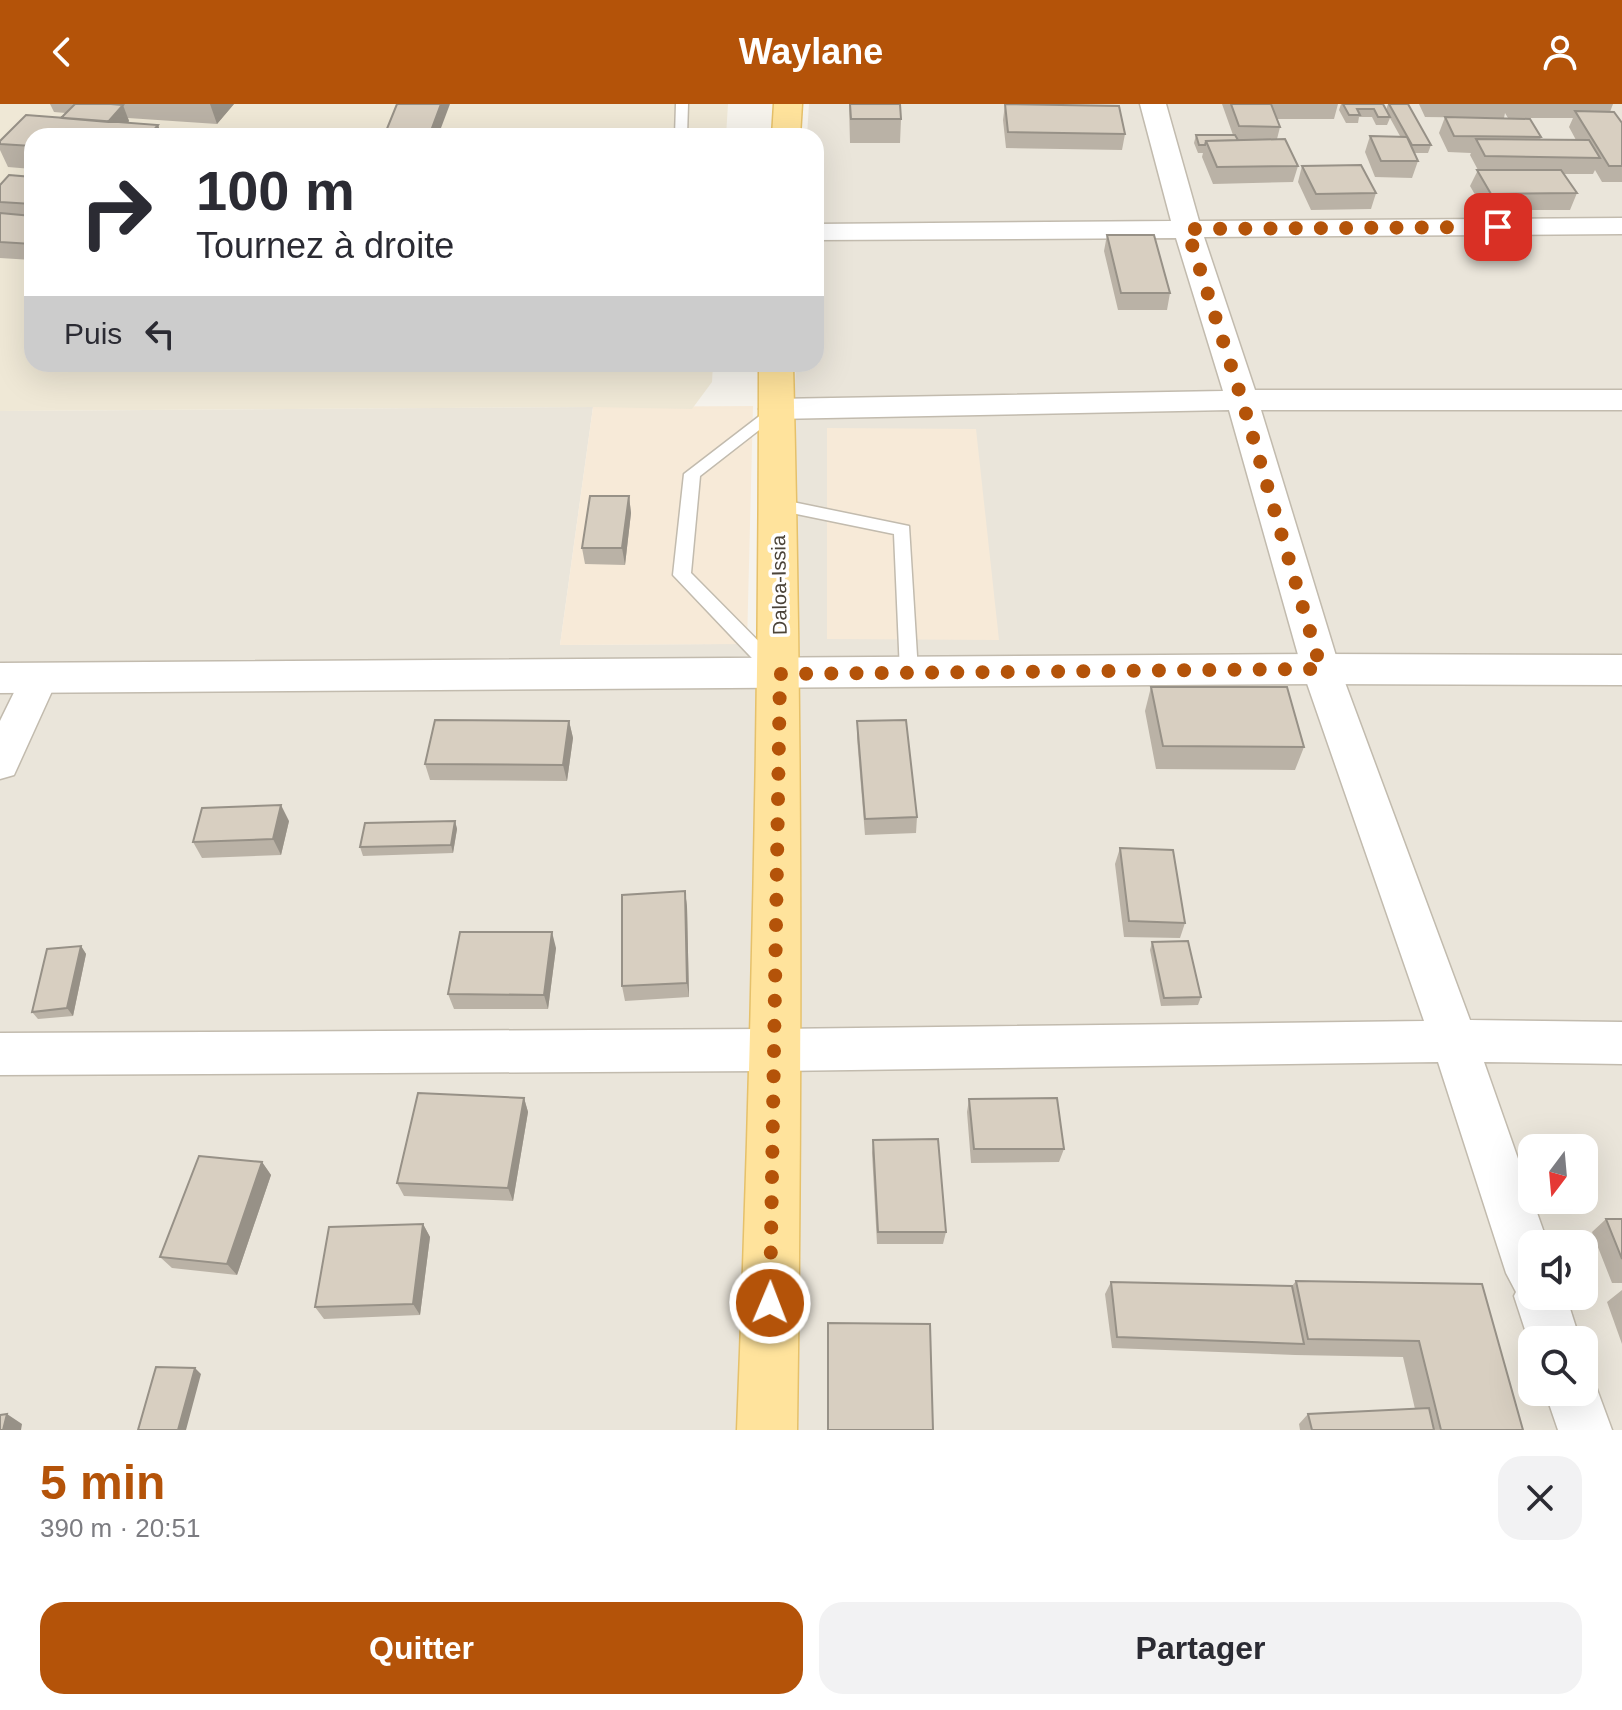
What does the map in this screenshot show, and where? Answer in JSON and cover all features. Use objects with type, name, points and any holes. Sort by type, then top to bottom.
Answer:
[{"type":"main road","points":[[786,128],[788,104]]},
{"type":"main road","name":"Daloa-Issia","points":[[767,1430],[777,1050],[780,674],[776,387]]},
{"type":"street","points":[[1153,104],[1187,229],[1242,400],[1321,669],[1454,1041],[1518,1231]]},
{"type":"street","points":[[824,232],[1622,226]]},
{"type":"street","points":[[776,387],[1242,400],[1622,400]]},
{"type":"street","points":[[0,764],[19,678],[1321,669],[1622,670]]},
{"type":"street","points":[[0,1054],[777,1050],[1454,1041],[1622,1043]]},
{"type":"street","points":[[1577,1406],[1585,1430]]},
{"type":"lane","points":[[681,128],[682,104]]},
{"type":"lane","points":[[776,387],[692,474],[682,575],[780,674]]},
{"type":"lane","points":[[778,505],[903,530],[909,672]]},
{"type":"shaded area","points":[[0,104],[728,104],[726,128],[24,128],[24,372],[713,372],[712,382],[692,409],[0,411]]},
{"type":"shaded area","points":[[809,104],[1622,104],[1622,1430],[0,1430],[0,411],[593,407],[560,645],[721,644],[782,639],[796,372],[824,372],[824,128],[808,128]]},
{"type":"shaded area","points":[[753,406],[747,644],[560,645],[593,407]]},
{"type":"shaded area","points":[[827,428],[976,429],[999,640],[827,639]]},
{"type":"building","points":[[75,104],[123,105],[108,122],[61,118]]},
{"type":"building","points":[[397,104],[441,104],[432,128],[387,128]]},
{"type":"building","points":[[850,104],[900,104],[901,119],[851,119]]},
{"type":"building","points":[[1005,104],[1119,106],[1125,134],[1008,132]]},
{"type":"building","points":[[1231,104],[1271,104],[1280,127],[1239,126]]},
{"type":"building","points":[[1343,104],[1383,104],[1390,117],[1378,117],[1374,109],[1357,109],[1360,115],[1349,115]]},
{"type":"building","points":[[1389,104],[1408,104],[1431,145],[1412,145]]},
{"type":"building","points":[[1575,111],[1614,112],[1622,123],[1622,166],[1609,166]]},
{"type":"building","points":[[26,115],[158,125],[156,128],[24,128],[24,146],[0,144]]},
{"type":"building","points":[[1445,117],[1530,119],[1541,137],[1454,136]]},
{"type":"building","points":[[1196,135],[1235,135],[1238,140],[1206,141],[1205,145],[1199,145]]},
{"type":"building","points":[[1370,136],[1407,137],[1418,161],[1381,161]]},
{"type":"building","points":[[1285,139],[1298,166],[1217,167],[1206,141]]},
{"type":"building","points":[[1476,139],[1589,140],[1600,158],[1485,156]]},
{"type":"building","points":[[1361,165],[1376,193],[1316,194],[1302,166]]},
{"type":"building","points":[[1477,170],[1561,170],[1577,193],[1491,194]]},
{"type":"building","points":[[9,175],[24,176],[24,204],[0,202],[0,185]]},
{"type":"building","points":[[0,213],[24,215],[24,244],[0,242]]},
{"type":"building","points":[[1107,235],[1154,235],[1170,293],[1121,293]]},
{"type":"building","points":[[590,496],[629,496],[622,548],[582,548]]},
{"type":"building","points":[[1151,687],[1287,687],[1304,747],[1163,746]]},
{"type":"building","points":[[435,720],[569,721],[563,765],[425,764]]},
{"type":"building","points":[[906,720],[917,817],[865,819],[857,721]]},
{"type":"building","points":[[281,805],[273,839],[193,842],[202,808]]},
{"type":"building","points":[[455,821],[451,845],[360,847],[365,823]]},
{"type":"building","points":[[1120,848],[1173,850],[1185,923],[1129,921]]},
{"type":"building","points":[[685,891],[687,983],[622,986],[622,895]]},
{"type":"building","points":[[460,932],[552,932],[544,995],[448,994]]},
{"type":"building","points":[[1188,941],[1201,997],[1164,998],[1152,942]]},
{"type":"building","points":[[81,946],[67,1008],[32,1012],[47,949]]},
{"type":"building","points":[[418,1093],[524,1098],[508,1188],[397,1183]]},
{"type":"building","points":[[1057,1098],[1064,1149],[974,1149],[969,1099]]},
{"type":"building","points":[[938,1139],[946,1232],[878,1232],[873,1140]]},
{"type":"building","points":[[199,1156],[262,1162],[227,1264],[160,1257]]},
{"type":"building","points":[[1606,1219],[1622,1219],[1622,1259]]},
{"type":"building","points":[[423,1224],[413,1304],[315,1307],[329,1227]]},
{"type":"building","points":[[1296,1281],[1482,1284],[1523,1430],[1441,1430],[1419,1341],[1308,1339]]},
{"type":"building","points":[[1111,1282],[1292,1286],[1304,1344],[1117,1337]]},
{"type":"building","points":[[828,1323],[930,1324],[933,1430],[828,1430]]},
{"type":"building","points":[[156,1367],[195,1368],[178,1430],[138,1430]]},
{"type":"building","points":[[1429,1408],[1434,1430],[1312,1430],[1308,1414]]},
{"type":"building","points":[[7,1414],[3,1430],[0,1430],[0,1415]]},
{"type":"route","points":[[770,1303],[777,1050],[780,674],[1321,669],[1242,400],[1187,229],[1498,227]]}]
